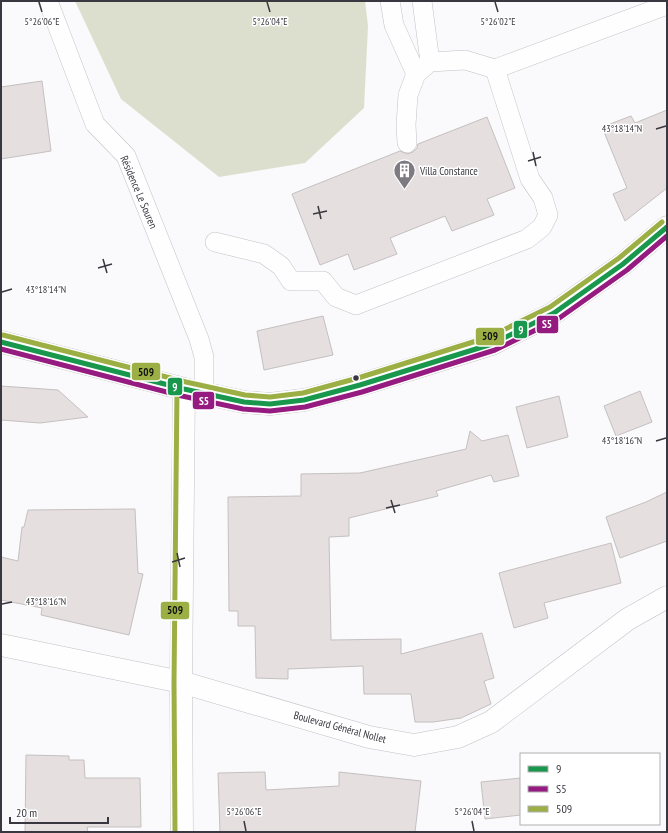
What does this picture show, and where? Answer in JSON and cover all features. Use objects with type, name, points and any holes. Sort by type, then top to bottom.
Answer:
[{"type":"street","points":[[1,342],[194,391],[244,402],[270,404],[304,400],[360,385],[492,344],[554,313],[624,264],[667,227]]},
{"type":"street","points":[[182,832],[181,682],[194,391]]},
{"type":"street","name":"Boulevard Général Nollet","points":[[1,644],[181,682],[370,737],[414,744],[458,737],[491,722],[628,619],[667,597]]},
{"type":"lane","name":"Résidence Le Souren","points":[[48,1],[95,124],[126,156],[199,339],[204,357],[194,391]]},
{"type":"lane","points":[[390,1],[394,25],[423,68]]},
{"type":"lane","points":[[407,143],[406,125],[408,95],[423,68],[422,1]]},
{"type":"lane","points":[[423,68],[465,60],[495,69],[667,5]]},
{"type":"lane","points":[[215,242],[264,254],[281,266],[291,280],[323,281],[336,297],[356,305],[527,239],[542,227],[548,215],[543,198],[530,179],[495,69]]},
{"type":"green space","points":[[75,1],[365,1],[368,26],[364,108],[305,163],[219,177],[121,99]]},
{"type":"building","points":[[42,81],[51,151],[1,159],[1,87]]},
{"type":"building","points":[[667,110],[667,188],[625,221],[613,194],[627,188],[602,127],[631,116],[635,123]]},
{"type":"building","name":"Villa Constance","points":[[487,117],[515,188],[487,199],[494,215],[452,231],[445,216],[390,238],[397,254],[354,270],[348,254],[320,265],[292,194],[400,151],[407,154],[413,152],[417,148],[418,144]]},
{"type":"building","points":[[323,316],[333,355],[264,370],[257,331]]},
{"type":"building","points":[[1,386],[58,390],[88,417],[40,423],[1,420]]},
{"type":"building","points":[[640,391],[652,422],[616,436],[604,406]]},
{"type":"building","points":[[559,396],[568,437],[527,448],[516,407]]},
{"type":"building","points":[[470,431],[482,441],[508,435],[519,476],[494,482],[491,475],[436,491],[438,496],[349,518],[349,536],[329,537],[331,640],[401,639],[401,654],[482,633],[494,678],[484,681],[491,704],[461,718],[433,722],[415,722],[411,694],[364,694],[363,666],[288,669],[288,679],[256,678],[255,626],[238,626],[238,611],[229,611],[228,497],[301,496],[301,474],[360,473],[466,449]]},
{"type":"building","points":[[667,492],[667,541],[620,558],[606,517],[646,502]]},
{"type":"building","points":[[135,509],[138,573],[143,574],[129,635],[41,615],[42,608],[1,600],[1,557],[18,561],[22,527],[24,527],[28,510]]},
{"type":"building","points":[[611,543],[621,583],[544,603],[548,618],[514,628],[499,573]]},
{"type":"building","points":[[26,755],[69,756],[69,760],[84,760],[85,778],[140,778],[141,827],[87,827],[88,832],[25,832]]},
{"type":"building","points":[[265,772],[266,790],[339,786],[339,772],[421,781],[415,832],[220,832],[218,773]]},
{"type":"building","points":[[520,778],[520,815],[485,819],[481,782]]},
{"type":"transit line","name":"509","points":[[3,335],[186,382],[245,395],[270,397],[303,393],[358,378],[489,337],[550,307],[619,258],[662,222]]},
{"type":"transit line","name":"9","points":[[1,342],[184,389],[244,402],[270,404],[304,400],[360,385],[492,344],[554,313],[623,264],[667,227]]},
{"type":"transit line","name":"S5","points":[[1,349],[182,396],[243,409],[270,411],[305,407],[362,392],[495,350],[558,319],[627,270],[667,236]]},
{"type":"transit line","name":"509","points":[[175,832],[174,682],[177,389]]},
{"type":"place","name":"Villa Constance","points":[[404,190]]}]
